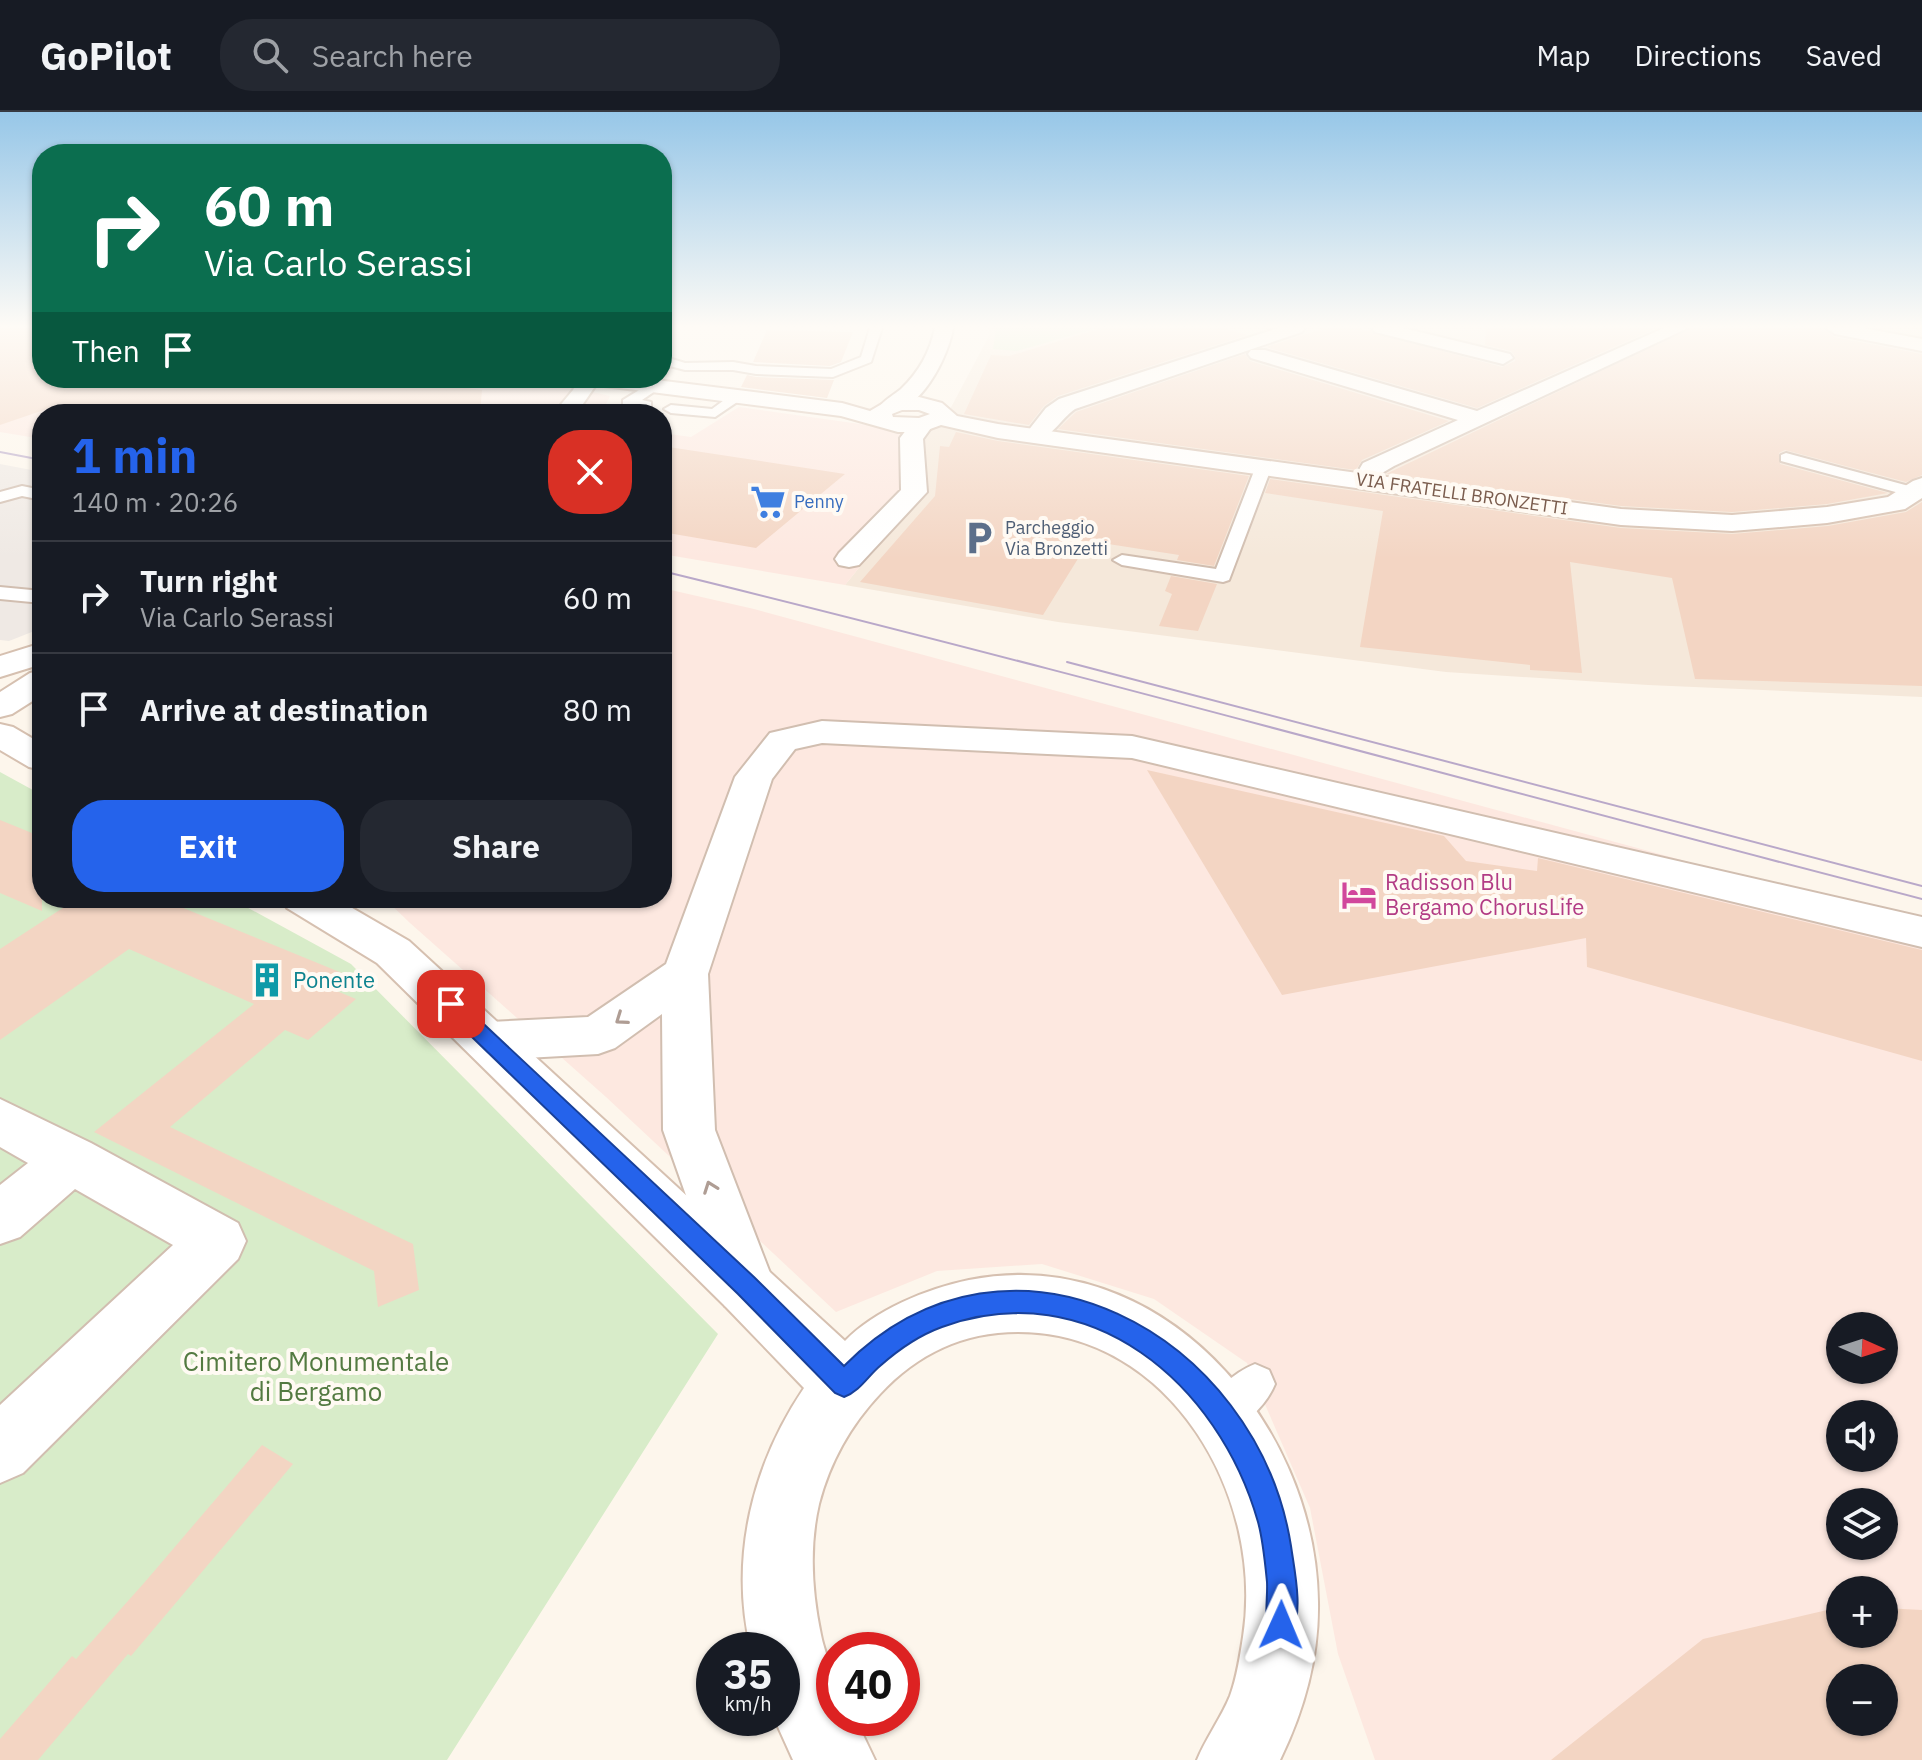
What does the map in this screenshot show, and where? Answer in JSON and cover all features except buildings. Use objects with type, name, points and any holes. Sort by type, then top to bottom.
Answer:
[{"type":"street","name":"VIA FRATELLI BRONZETTI","points":[[797,405],[910,415],[971,432],[998,431],[1621,517],[1732,523],[1827,515],[1896,504],[1918,489]]},
{"type":"street","points":[[849,559],[914,492],[910,415],[914,405]]},
{"type":"street","points":[[1035,436],[1054,413],[1066,405]]},
{"type":"street","points":[[1431,405],[1479,419]]},
{"type":"street","points":[[1365,480],[1372,468],[1510,405]]},
{"type":"street","points":[[0,667],[32,661]]},
{"type":"street","points":[[0,707],[32,670]]},
{"type":"street","points":[[746,1286],[689,1130],[685,974],[754,777],[783,741],[822,732],[1132,747],[1922,932]]},
{"type":"street","points":[[0,735],[32,753]]},
{"type":"street","points":[[319,908],[393,952],[746,1286],[844,1384]]},
{"type":"street","points":[[490,1041],[598,1035],[685,974]]},
{"type":"street","points":[[0,1121],[218,1241],[0,1450]]},
{"type":"street","points":[[0,1219],[72,1159]]},
{"type":"street","points":[[819,1745],[793,1677],[782,1632],[777,1557],[786,1499],[802,1452],[819,1418],[844,1384],[871,1357],[901,1335],[933,1318],[966,1308],[998,1302],[1032,1302],[1066,1306],[1103,1318],[1134,1333],[1168,1356],[1196,1381],[1239,1399],[1242,1444],[1273,1526],[1282,1583],[1281,1625],[1271,1679],[1258,1722],[1236,1760]]},
{"type":"lane","points":[[672,409],[715,413],[726,405]]},
{"type":"lane","points":[[1786,458],[1918,489]]},
{"type":"lane","points":[[1122,560],[1223,576],[1264,466]]},
{"type":"lane","points":[[0,497],[22,491],[32,493]]},
{"type":"lane","points":[[0,593],[32,596]]},
{"type":"shaded area","points":[[0,405],[32,405],[32,437],[0,432]]},
{"type":"shaded area","points":[[952,405],[1922,405],[1922,697],[1446,672],[1058,622],[845,585],[920,493],[924,433],[948,413]]},
{"type":"shaded area","points":[[739,407],[924,433],[920,493],[845,585],[672,556],[672,434],[691,437]]},
{"type":"shaded area","points":[[0,464],[32,470],[32,632],[9,641],[0,640]]},
{"type":"shaded area","points":[[672,590],[754,609],[1689,862],[1922,921],[1922,1760],[1375,1760],[1338,1654],[1310,1508],[1247,1363],[1154,1299],[1042,1264],[937,1271],[836,1312],[606,1097],[394,908],[672,908]]},
{"type":"green space","name":"Cimitero Monumentale di Bergamo","points":[[0,772],[32,790],[32,908],[248,908],[351,964],[718,1334],[447,1760],[0,1760]]},
{"type":"tram line","points":[[0,452],[32,458]]},
{"type":"tram line","points":[[672,574],[1922,899]]},
{"type":"tram line","points":[[1067,662],[1922,886]]},
{"type":"place","name":"Penny","points":[[768,502]]},
{"type":"place","name":"Parcheggio Via Bronzetti","points":[[979,538]]},
{"type":"place","name":"Radisson Blu Bergamo ChorusLife","points":[[1359,895]]},
{"type":"place","name":"Ponente","points":[[267,980]]},
{"type":"route","points":[[451,1004],[844,1384],[871,1357],[901,1335],[933,1318],[998,1302],[1066,1306],[1103,1318],[1134,1333],[1168,1356],[1196,1381],[1223,1414],[1242,1444],[1262,1491],[1278,1554],[1282,1583],[1281,1625]]}]
